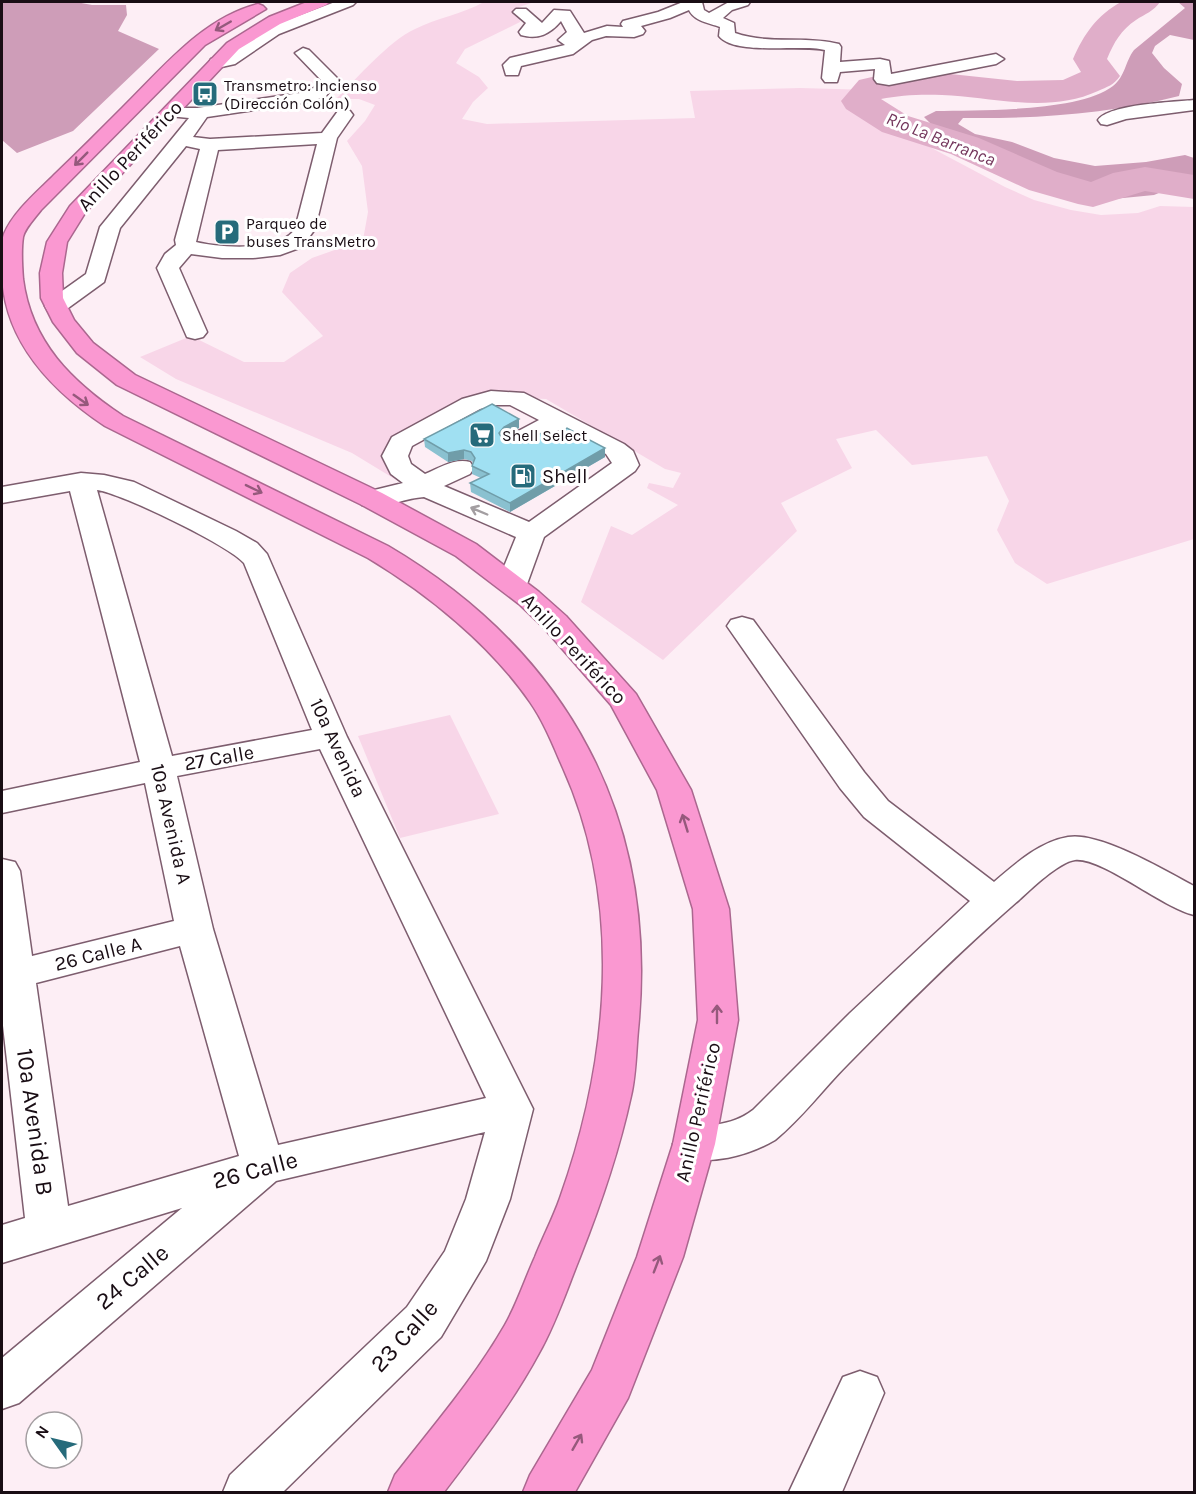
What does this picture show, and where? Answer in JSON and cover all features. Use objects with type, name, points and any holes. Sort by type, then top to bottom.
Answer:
[{"type":"highway","name":"Anillo Periférico","points":[[276,2],[237,18],[199,42],[34,206],[14,234],[4,260],[2,297],[13,331],[22,345],[41,369],[80,400],[144,436],[370,547],[415,574],[464,612],[518,667],[543,697],[562,728],[593,796],[606,834],[622,927],[623,986],[610,1093],[582,1198],[524,1336],[487,1396],[413,1492]]},
{"type":"highway","name":"Anillo Periférico","points":[[321,2],[276,18],[233,46],[217,63],[182,122],[77,210],[57,242],[51,273],[52,298],[64,322],[85,348],[126,381],[372,499],[466,550],[512,584],[555,622],[625,701],[674,790],[711,909],[718,1020],[694,1144],[660,1257],[611,1382],[548,1492]]},
{"type":"street","points":[[217,63],[229,60],[273,31],[348,2]]},
{"type":"street","points":[[512,70],[511,65],[516,62],[567,51],[586,38],[604,31],[637,31],[629,24],[664,15],[695,2],[697,12],[728,26],[728,36],[750,44],[830,46],[834,48],[832,73],[880,64],[883,65],[883,79],[889,80],[996,59]]},
{"type":"street","points":[[711,20],[727,7],[743,2]]},
{"type":"street","points":[[521,12],[534,22],[534,26],[528,33],[546,28],[558,14],[563,13],[576,33],[566,40],[586,38]]},
{"type":"street","points":[[56,306],[96,277],[110,227],[182,122],[303,98],[320,92],[330,80],[303,52]]},
{"type":"street","points":[[1107,120],[1122,114],[1194,105]]},
{"type":"street","points":[[210,145],[185,240],[187,246],[196,251],[210,252],[276,250],[298,240],[305,229],[328,138],[344,115]]},
{"type":"street","points":[[182,122],[210,145],[328,138]]},
{"type":"street","points":[[187,246],[168,268],[195,332]]},
{"type":"street","points":[[512,584],[531,534],[626,465],[624,457],[615,449],[514,398],[491,398],[471,404],[401,442],[395,456],[400,468],[426,487],[531,534]]},
{"type":"street","points":[[514,443],[558,420]]},
{"type":"street","points":[[372,499],[426,487],[461,468]]},
{"type":"street","points":[[2,495],[81,482]]},
{"type":"street","name":"10a Avenida","points":[[81,482],[104,483],[125,488],[248,549],[257,560],[331,737],[512,1109]]},
{"type":"street","name":"10a Avenida A","points":[[81,482],[159,769],[194,929],[264,1166]]},
{"type":"street","points":[[742,626],[852,780],[876,809],[993,900]]},
{"type":"street","name":"27 Calle","points":[[2,802],[159,769],[331,737]]},
{"type":"street","points":[[694,1144],[725,1141],[754,1132],[993,900],[1046,858],[1068,847],[1100,854],[1194,902]]},
{"type":"street","name":"10a Avenida B","points":[[2,871],[8,976],[50,1229]]},
{"type":"street","name":"26 Calle A","points":[[8,976],[194,929]]},
{"type":"street","name":"26 Calle","points":[[2,1244],[264,1166],[512,1109]]},
{"type":"street","name":"23 Calle","points":[[248,1492],[424,1322],[467,1251],[488,1199],[512,1109]]},
{"type":"street","name":"24 Calle","points":[[2,1387],[264,1166]]},
{"type":"street","points":[[814,1492],[826,1472],[860,1393]]},
{"type":"shaded area","points":[[2,2],[126,5],[127,15],[118,31],[159,49],[73,131],[17,153],[2,140]]},
{"type":"shaded area","points":[[484,2],[534,2],[519,7],[520,22],[465,49],[456,63],[479,77],[488,88],[473,102],[462,119],[487,124],[695,118],[690,91],[800,88],[872,90],[858,98],[862,111],[1034,200],[1101,215],[1138,213],[1160,206],[1194,207],[1194,539],[1047,584],[1015,563],[997,530],[1009,501],[987,456],[912,465],[876,430],[836,439],[852,468],[781,503],[797,531],[663,660],[581,602],[611,526],[632,535],[678,505],[647,488],[649,483],[673,488],[681,473],[665,469],[546,399],[493,397],[396,450],[398,481],[352,453],[176,379],[140,357],[191,336],[244,362],[284,362],[323,336],[282,292],[290,273],[312,258],[363,240],[368,212],[362,166],[347,141],[365,121],[375,105],[359,99],[336,99],[374,61],[405,35],[423,25]]},
{"type":"shaded area","points":[[1178,2],[1194,2],[1194,40],[1170,35],[1155,46],[1152,53],[1164,68],[1182,84],[1179,96],[1126,107],[1072,114],[1017,118],[963,118],[958,124],[975,134],[1012,142],[1054,158],[1095,166],[1146,162],[1185,155],[1194,158],[1194,184],[1183,183],[1154,195],[1113,199],[1063,190],[1034,180],[936,129],[924,117],[936,111],[1002,110],[1054,105],[1098,94],[1117,82],[1134,50],[1185,8]]},
{"type":"shaded area","points":[[450,715],[499,814],[400,838],[358,736]]},
{"type":"building","points":[[492,404],[519,419],[504,427],[499,433],[504,442],[519,442],[542,433],[551,438],[567,428],[605,448],[510,503],[470,483],[489,474],[472,466],[475,458],[471,452],[464,450],[448,453],[424,439]]},
{"type":"waterway","name":"Río La Barranca","points":[[1144,2],[1117,18],[1100,38],[1090,59],[1102,76],[1069,91],[1017,92],[941,84],[872,88],[859,101],[895,124],[965,146],[1043,181],[1093,195],[1127,182],[1145,179],[1194,187]]},
{"type":"place","name":"Transmetro: Incienso (Dirección Colón)","points":[[205,94]]},
{"type":"place","name":"Parqueo de buses TransMetro","points":[[227,232]]},
{"type":"place","name":"Shell Select","points":[[482,435]]},
{"type":"place","name":"Shell","points":[[523,476]]}]
